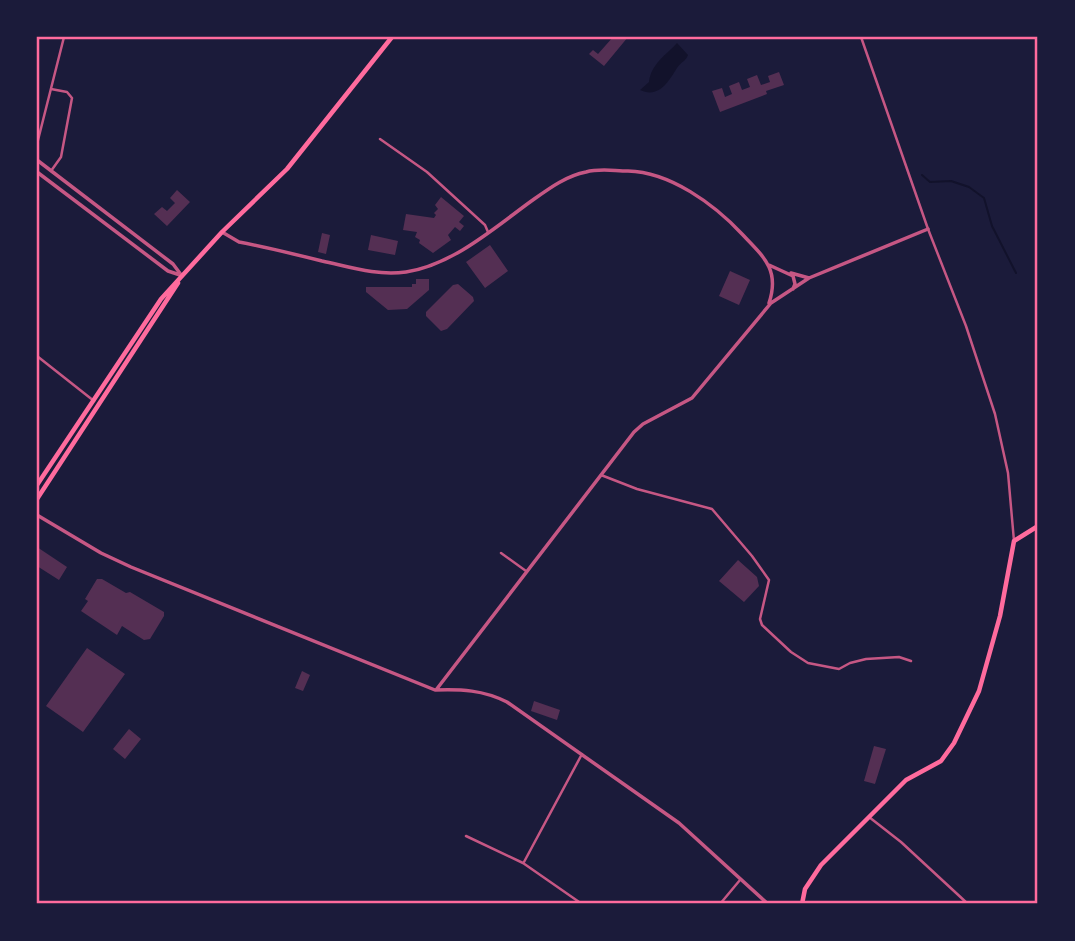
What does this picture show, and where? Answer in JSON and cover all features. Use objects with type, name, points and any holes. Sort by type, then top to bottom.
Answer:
[{"type":"main road","points":[[37,485],[161,299],[307,145],[392,37]]},
{"type":"main road","points":[[37,499],[182,276]]},
{"type":"main road","points":[[802,904],[805,889],[821,865],[894,792],[918,772],[941,761],[963,728],[979,691],[1000,616],[1014,541],[1038,526]]},
{"type":"street","points":[[37,144],[64,37]]},
{"type":"street","points":[[861,37],[995,414],[1008,473],[1014,541]]},
{"type":"street","points":[[51,89],[67,92],[72,98],[61,157],[51,171]]},
{"type":"street","points":[[37,118],[43,123]]},
{"type":"street","points":[[380,139],[427,172],[485,225],[488,232]]},
{"type":"street","points":[[37,160],[173,264],[182,276]]},
{"type":"street","points":[[222,232],[239,242],[361,272],[405,272],[425,267],[454,254],[552,187],[584,172],[600,170],[648,173],[673,184],[717,211],[743,235],[766,263],[773,273],[774,284],[779,292],[790,292]]},
{"type":"street","points":[[37,172],[168,271],[182,276]]},
{"type":"street","points":[[435,690],[643,424],[692,398],[768,305],[809,278],[928,229]]},
{"type":"street","points":[[766,263],[771,267],[809,278]]},
{"type":"street","points":[[768,305],[777,274],[787,272]]},
{"type":"street","points":[[787,272],[795,284],[790,292]]},
{"type":"street","points":[[37,356],[94,401]]},
{"type":"street","points":[[601,475],[637,489],[712,509],[769,580],[760,619],[762,625],[791,652],[808,663],[839,669],[866,659],[900,657],[911,661]]},
{"type":"street","points":[[37,515],[101,553],[131,567],[435,690],[462,689],[483,692],[500,699],[520,710],[679,823],[768,904]]},
{"type":"street","points":[[501,553],[526,571]]},
{"type":"street","points":[[523,863],[582,754]]},
{"type":"street","points":[[869,817],[909,849],[968,904]]},
{"type":"street","points":[[466,836],[523,863],[582,904]]},
{"type":"street","points":[[720,904],[740,880]]},
{"type":"shaded area","points":[[677,43],[688,55],[686,59],[663,87],[653,92],[640,90],[649,82],[656,65]]},
{"type":"building","points":[[613,37],[628,37],[604,66],[589,54],[593,50],[598,54]]},
{"type":"building","points":[[779,72],[784,85],[720,112],[712,91],[722,88],[725,97],[732,94],[729,86],[739,82],[742,90],[750,87],[747,79],[757,75],[761,85],[770,82],[768,76]]},
{"type":"building","points":[[177,190],[190,202],[167,226],[154,214],[162,207],[167,211],[175,203],[170,198]]},
{"type":"building","points":[[441,197],[464,216],[459,222],[464,226],[460,231],[455,227],[448,235],[451,240],[433,253],[419,243],[420,240],[415,237],[417,232],[403,230],[406,214],[434,218],[438,209],[435,205]]},
{"type":"building","points":[[322,233],[330,235],[326,254],[318,252]]},
{"type":"building","points":[[371,235],[398,241],[395,255],[368,250]]},
{"type":"building","points":[[490,245],[508,271],[485,288],[466,262]]},
{"type":"building","points":[[730,271],[750,280],[739,305],[719,296]]},
{"type":"building","points":[[416,279],[429,279],[429,290],[407,309],[388,310],[366,292],[366,287],[412,287],[412,284],[416,284]]},
{"type":"building","points":[[458,284],[474,301],[447,329],[441,331],[426,316],[426,312],[453,285]]},
{"type":"building","points":[[37,547],[67,567],[59,580],[37,566]]},
{"type":"building","points":[[738,560],[757,577],[759,586],[744,602],[719,581]]},
{"type":"building","points":[[97,579],[102,579],[126,593],[130,592],[164,612],[150,639],[144,640],[122,626],[117,635],[81,611]]},
{"type":"building","points":[[87,648],[125,674],[83,732],[46,706]]},
{"type":"building","points":[[302,671],[310,675],[303,691],[295,688]]},
{"type":"building","points":[[534,701],[560,710],[557,720],[531,711]]},
{"type":"building","points":[[129,729],[141,739],[125,759],[113,749]]},
{"type":"building","points":[[874,746],[886,749],[875,784],[864,781]]},
{"type":"waterway","points":[[922,175],[930,182],[951,181],[969,187],[984,198],[992,226],[1016,273]]}]
